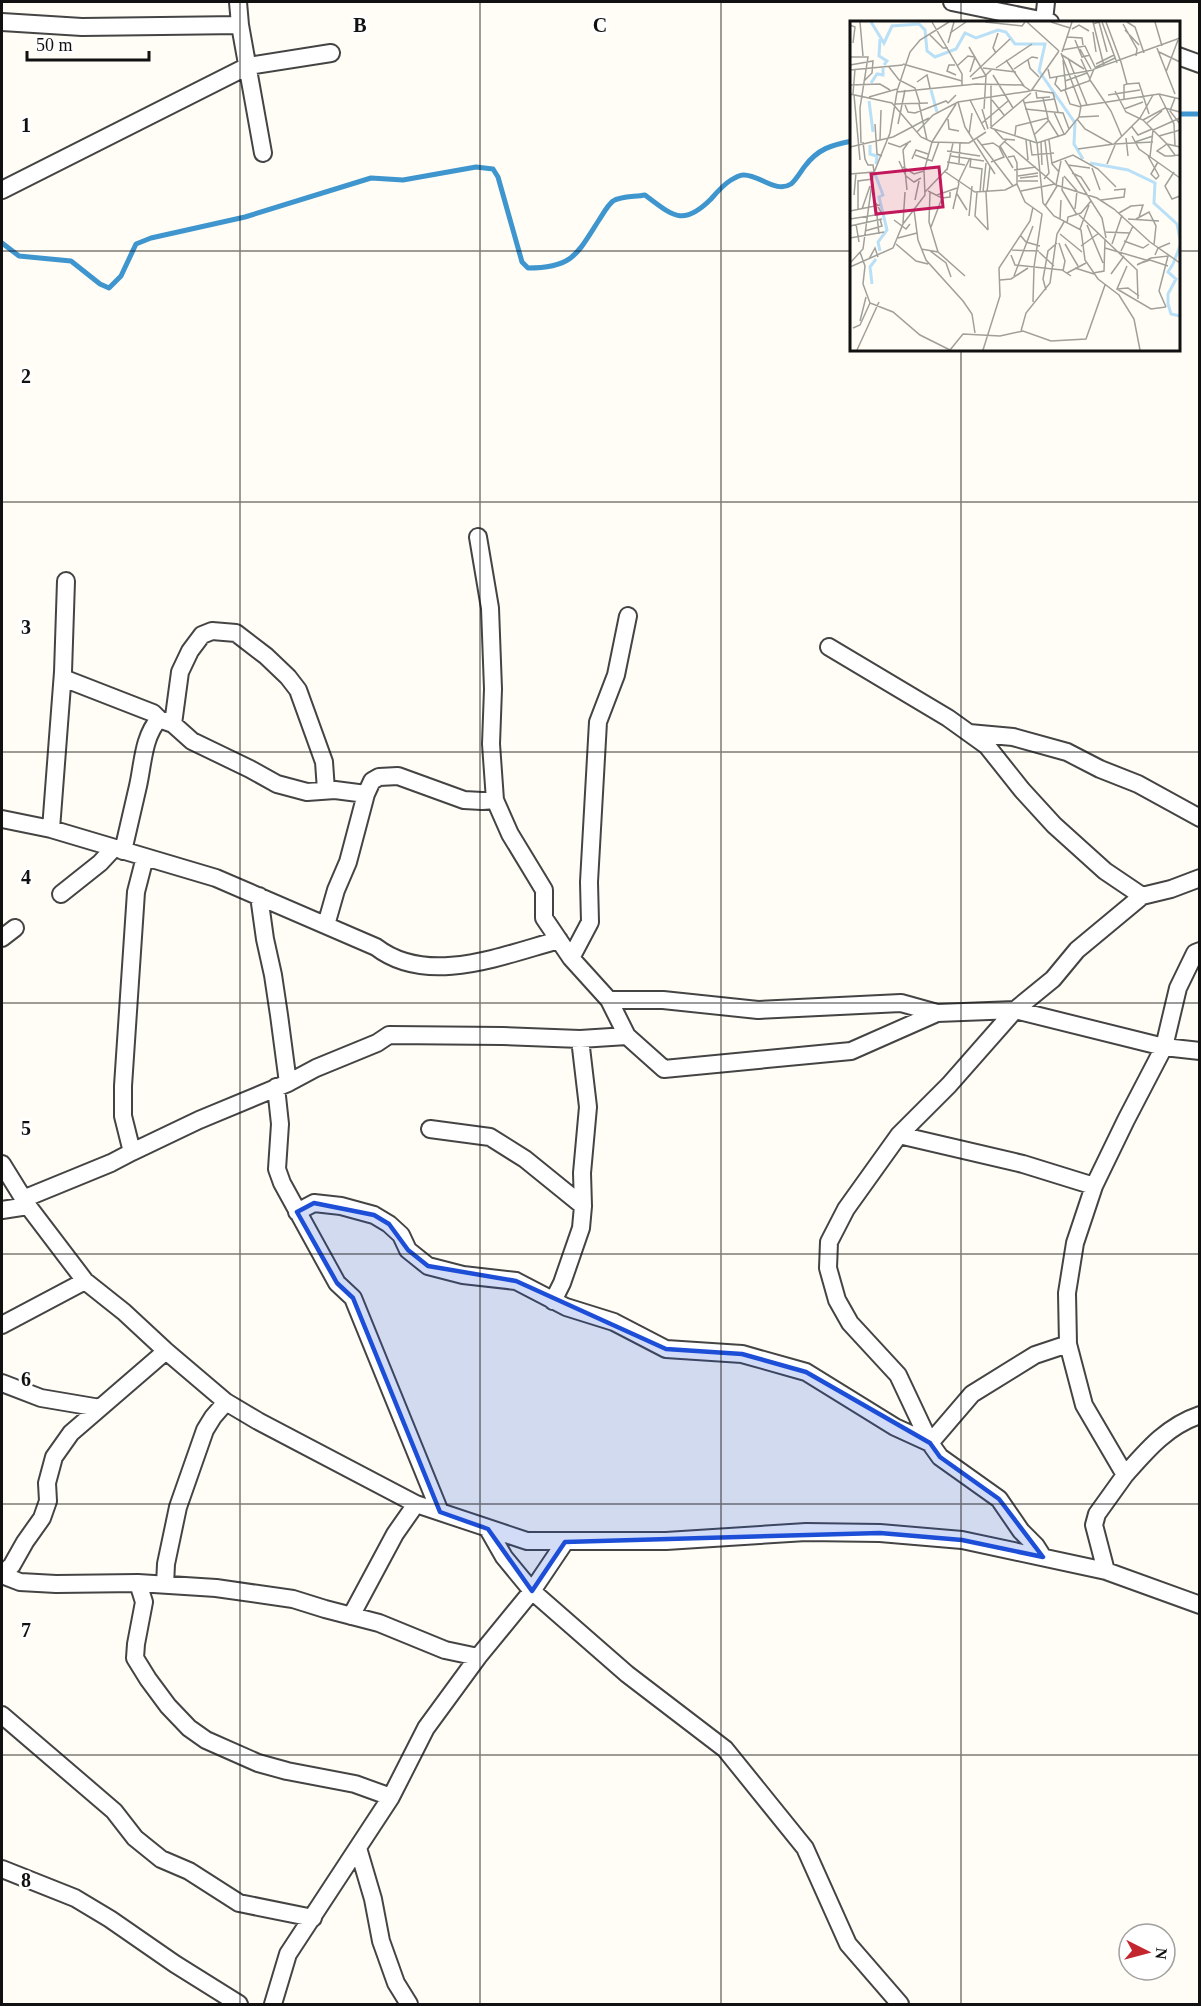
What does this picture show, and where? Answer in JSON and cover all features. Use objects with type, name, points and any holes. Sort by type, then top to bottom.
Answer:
[{"type":"street","points":[[238,2],[263,153]]},
{"type":"street","points":[[952,2],[1042,21]]},
{"type":"street","points":[[1046,2],[1047,21]]},
{"type":"street","points":[[2,22],[104,27],[240,25]]},
{"type":"street","points":[[2,190],[248,66],[331,53]]},
{"type":"street","points":[[1180,56],[1200,64]]},
{"type":"street","points":[[478,537],[490,608],[493,689],[491,744],[495,800],[510,834],[543,890],[544,918],[571,958],[609,1000],[627,1036],[664,1069],[851,1051],[937,1013]]},
{"type":"street","points":[[51,829],[63,678],[66,581]]},
{"type":"street","points":[[571,958],[590,922],[589,882],[598,722],[616,675],[628,616]]},
{"type":"street","points":[[166,722],[180,672],[190,651],[202,635],[212,631],[236,633],[266,656],[298,690],[324,762],[326,790]]},
{"type":"street","points":[[829,647],[948,718],[987,747],[1054,825],[1105,871],[1142,896]]},
{"type":"street","points":[[63,678],[153,713],[192,741],[277,784],[308,792],[326,790],[366,794]]},
{"type":"street","points":[[61,894],[118,849],[139,783],[144,751],[154,725],[166,722]]},
{"type":"street","points":[[968,733],[1013,737],[1067,752],[1100,769],[1138,784],[1200,818]]},
{"type":"street","points":[[326,925],[372,781],[379,777],[398,776],[465,800],[495,800]]},
{"type":"street","points":[[2,819],[51,829],[216,878],[376,947],[390,958],[410,964],[443,967],[486,960],[559,940]]},
{"type":"street","points":[[132,1152],[123,1116],[123,1086],[136,892],[145,857]]},
{"type":"street","points":[[1043,1557],[1021,1531],[999,1499],[940,1457],[930,1443],[898,1375],[850,1323],[837,1300],[828,1268],[829,1242],[846,1209],[899,1135],[949,1084],[1015,1010],[1053,979],[1077,950],[1142,896],[1200,878]]},
{"type":"street","points":[[259,896],[273,975],[282,1085],[277,1169],[297,1212],[337,1283],[353,1298],[440,1512]]},
{"type":"street","points":[[1125,1475],[1084,1405],[1068,1344],[1067,1293],[1076,1243],[1094,1186],[1164,1047],[1178,988],[1195,953],[1200,951]]},
{"type":"street","points":[[609,1000],[663,1000],[758,1010],[901,1003],[937,1013],[1015,1010],[1164,1047],[1200,1051]]},
{"type":"street","points":[[2,1210],[111,1163],[199,1120],[377,1043],[389,1035],[580,1039],[627,1036]]},
{"type":"street","points":[[553,1301],[562,1283],[581,1227],[582,1173],[588,1107],[580,1039]]},
{"type":"street","points":[[430,1129],[490,1137],[525,1159],[583,1206]]},
{"type":"street","points":[[899,1135],[1023,1164],[1094,1186]]},
{"type":"street","points":[[2,1164],[25,1202],[85,1281],[124,1312],[226,1402],[416,1504],[527,1541],[666,1541],[806,1532],[880,1533],[962,1540],[1106,1571],[1200,1605]]},
{"type":"street","points":[[297,1212],[314,1203],[325,1203],[374,1215],[401,1235],[408,1250],[428,1266],[463,1275],[516,1281],[566,1307],[614,1322],[666,1349],[741,1354],[806,1372],[877,1417],[930,1443]]},
{"type":"street","points":[[2,1325],[85,1281]]},
{"type":"street","points":[[930,1443],[972,1394],[1035,1355],[1068,1344]]},
{"type":"street","points":[[166,1351],[71,1433],[54,1457],[47,1483],[48,1501],[42,1518],[12,1565],[2,1575],[20,1582],[138,1583],[216,1588],[293,1599],[379,1623],[445,1650],[478,1657]]},
{"type":"street","points":[[2,1383],[40,1398],[100,1408]]},
{"type":"street","points":[[165,1585],[166,1564],[178,1507],[205,1430],[226,1402]]},
{"type":"street","points":[[1106,1571],[1094,1525],[1097,1514],[1125,1475],[1162,1434],[1200,1415]]},
{"type":"street","points":[[351,1616],[395,1534],[416,1504]]},
{"type":"street","points":[[488,1528],[504,1557],[532,1591],[627,1674],[725,1749],[805,1848],[848,1944],[900,2004]]},
{"type":"street","points":[[273,2004],[288,1954],[391,1797],[426,1728],[478,1657],[532,1591],[565,1542]]},
{"type":"street","points":[[138,1583],[144,1602],[135,1658],[168,1706],[189,1728],[206,1740],[287,1772],[355,1784],[391,1797]]},
{"type":"street","points":[[2,1714],[114,1811],[135,1838],[161,1859],[189,1871],[239,1903],[313,1918]]},
{"type":"street","points":[[358,1848],[373,1899],[381,1941],[396,1983],[409,2004]]},
{"type":"street","points":[[2,1869],[75,1898],[239,2004]]},
{"type":"highlighted area","points":[[314,1203],[374,1215],[389,1224],[408,1250],[428,1266],[516,1281],[666,1349],[742,1354],[806,1372],[930,1443],[940,1457],[999,1499],[1043,1557],[962,1540],[880,1533],[565,1542],[532,1591],[488,1529],[440,1512],[353,1298],[337,1283],[297,1212]]},
{"type":"waterway","points":[[1180,114],[1200,114]]},
{"type":"waterway","points":[[2,243],[19,256],[71,261],[100,284],[109,288],[121,276],[136,244],[151,238],[245,217],[371,178],[403,180],[476,167],[493,169],[498,177],[522,262],[528,268],[543,267],[564,262],[572,257],[616,199],[645,195],[671,213],[685,216],[701,208],[725,184],[743,175],[755,177],[779,187],[791,184],[810,160],[820,152],[831,146],[850,141]]}]
